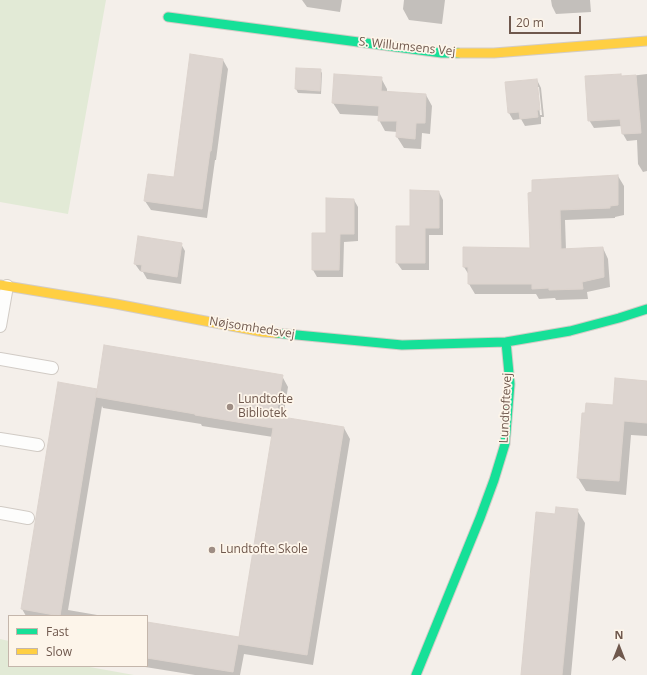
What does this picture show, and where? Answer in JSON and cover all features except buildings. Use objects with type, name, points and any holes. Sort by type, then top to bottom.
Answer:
[{"type":"street","name":"S. Willumsens Vej","points":[[168,17],[442,53],[494,53],[647,41]]},
{"type":"street","name":"Nøjsomhedsvej","points":[[3,286],[116,304],[263,332],[402,345],[506,342]]},
{"type":"street","points":[[506,342],[570,331],[647,309]]},
{"type":"street","name":"Lundtoftevej","points":[[416,675],[480,518],[505,444],[510,384],[506,342]]},
{"type":"lane","points":[[0,326],[3,286]]},
{"type":"lane","points":[[0,359],[52,368]]},
{"type":"lane","points":[[0,439],[38,445]]},
{"type":"lane","points":[[0,513],[28,518]]},
{"type":"green space","points":[[0,0],[106,0],[68,214],[0,202]]},
{"type":"green space","points":[[0,639],[8,641],[8,667],[90,667],[134,675],[0,675]]},
{"type":"traffic: fast","points":[[168,17],[442,53],[458,53]]},
{"type":"traffic: fast","points":[[276,333],[402,345],[506,342],[570,331],[647,309]]},
{"type":"traffic: fast","points":[[416,675],[480,518],[505,444],[510,384],[506,342]]},
{"type":"traffic: slow","points":[[458,53],[494,53],[647,41]]},
{"type":"traffic: slow","points":[[0,285],[116,304],[263,332],[276,333]]},
{"type":"place","name":"Lundtofte Bibliotek","points":[[230,407]]},
{"type":"place","name":"Lundtofte Skole","points":[[212,550]]}]
